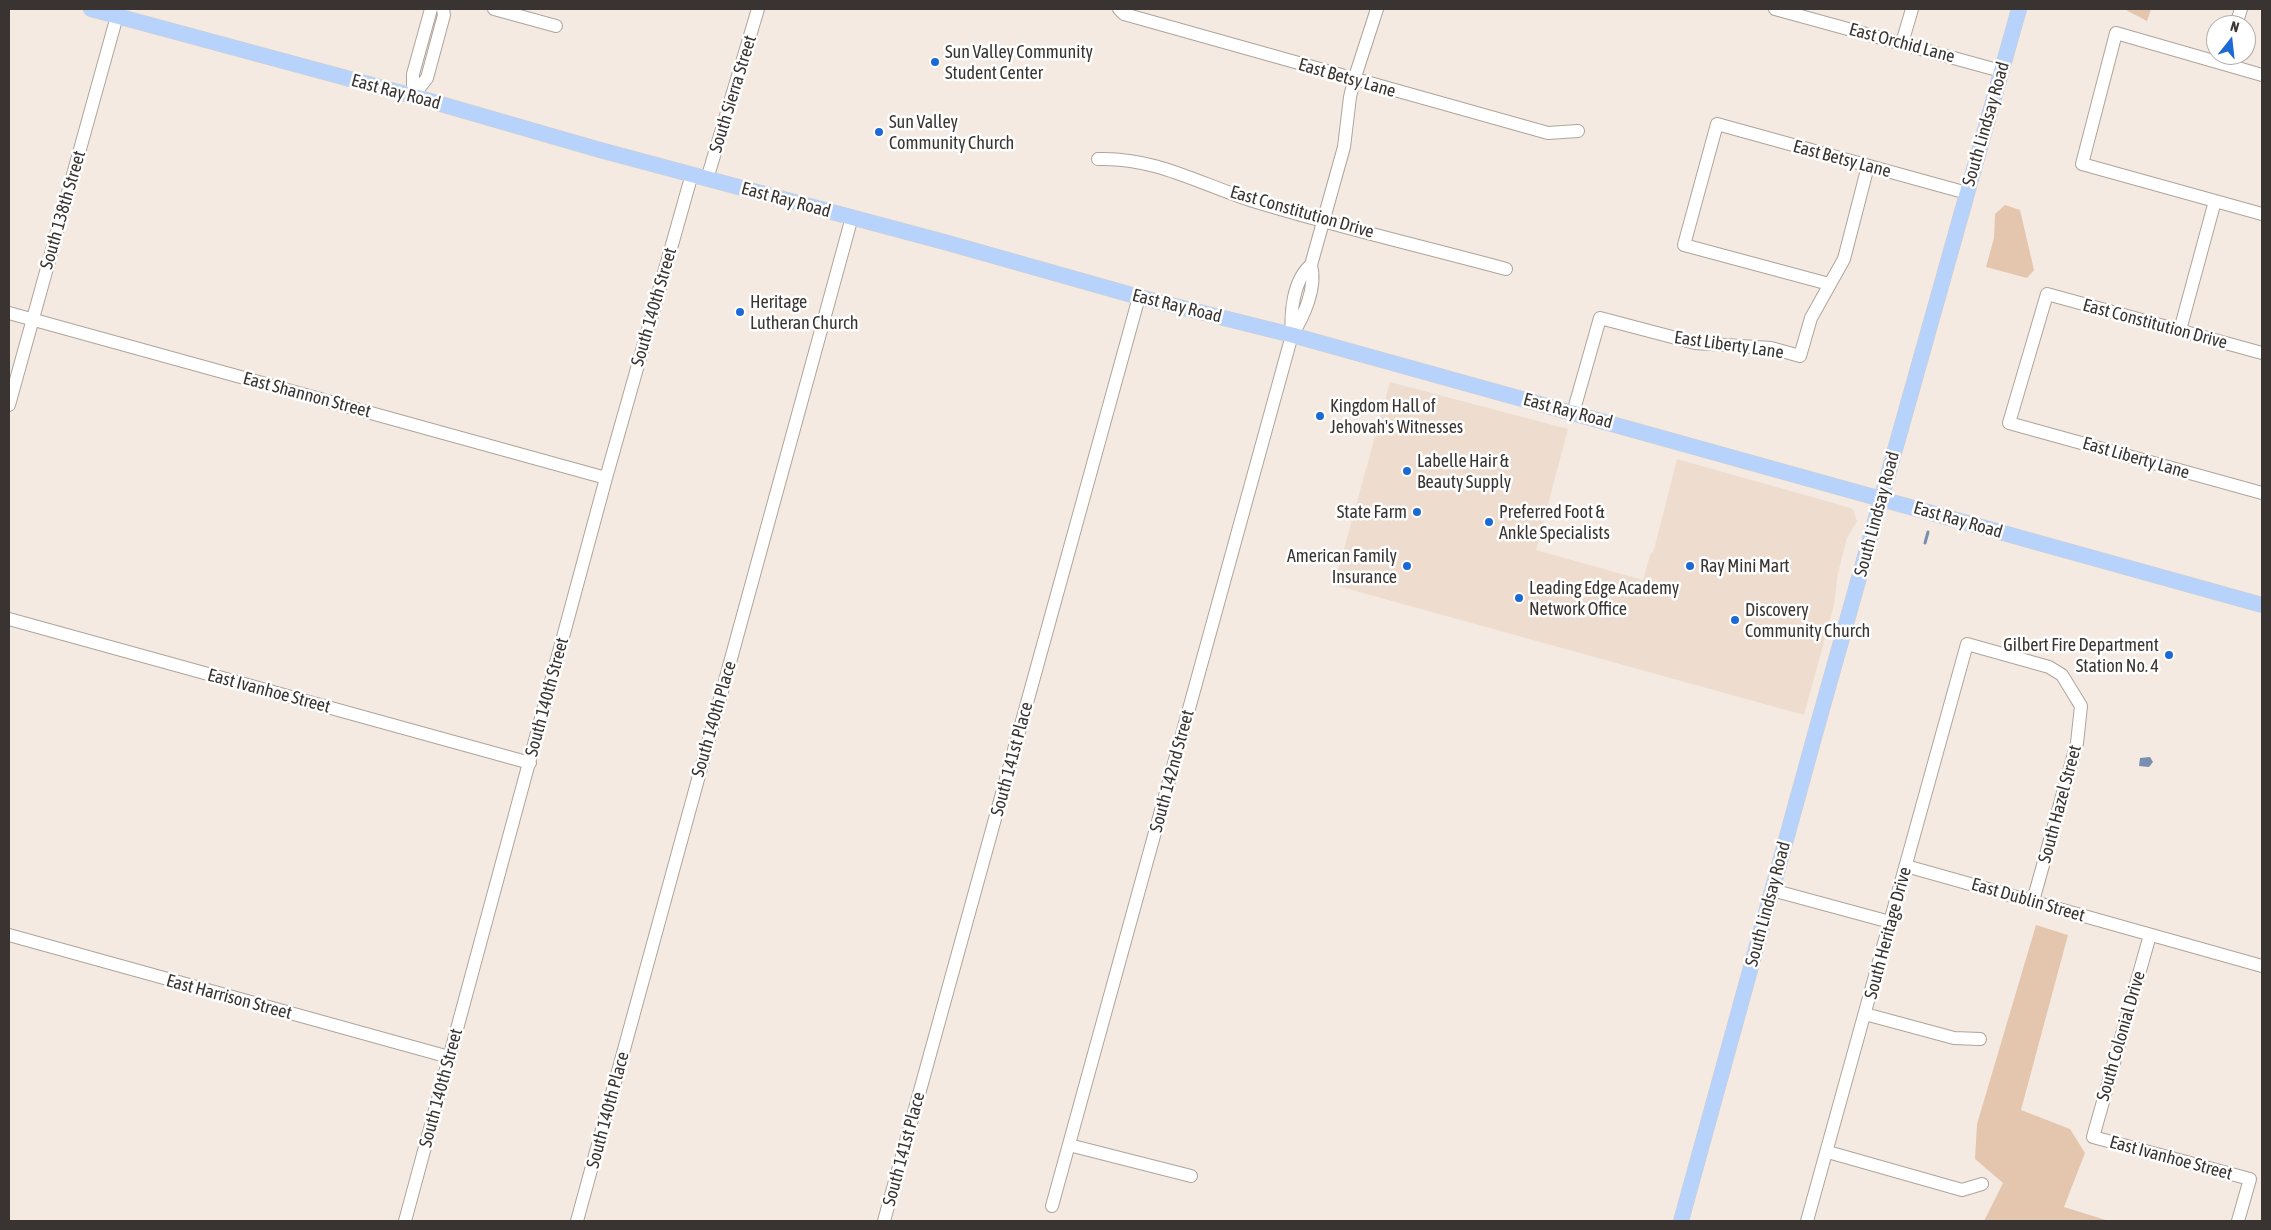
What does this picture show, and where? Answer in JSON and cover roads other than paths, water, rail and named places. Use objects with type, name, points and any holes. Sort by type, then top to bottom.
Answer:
[{"type":"main road","name":"East Ray Road","points":[[91,9],[1139,297],[1292,335],[2262,605]]},
{"type":"main road","name":"South Lindsay Road","points":[[1681,1221],[1881,498],[2019,9]]},
{"type":"street","points":[[413,96],[413,74],[431,9]]},
{"type":"street","points":[[413,96],[428,78],[444,16],[443,9]]},
{"type":"street","points":[[494,9],[556,26]]},
{"type":"street","name":"South Sierra Street","points":[[707,178],[758,9]]},
{"type":"street","name":"East Betsy Lane","points":[[1119,9],[1124,14],[1548,133],[1578,131]]},
{"type":"street","name":"South 142nd Street","points":[[1052,1206],[1292,335],[1292,312],[1302,272],[1311,265],[1344,147],[1354,80],[1377,9]]},
{"type":"street","name":"East Orchid Lane","points":[[1774,9],[2001,70]]},
{"type":"street","points":[[1902,43],[1912,9]]},
{"type":"street","name":"South 138th Street","points":[[9,405],[117,16]]},
{"type":"street","points":[[2206,55],[2116,33],[2082,164],[2262,214]]},
{"type":"street","points":[[2238,65],[2262,75]]},
{"type":"street","name":"East Betsy Lane","points":[[1829,284],[1684,245],[1717,124],[1967,193]]},
{"type":"street","name":"East Constitution Drive","points":[[1098,159],[1122,158],[1173,171],[1249,199],[1506,268]]},
{"type":"street","points":[[1829,284],[1844,258],[1868,166]]},
{"type":"street","name":"South 140th Street","points":[[405,1221],[606,478],[692,174]]},
{"type":"street","points":[[2180,330],[2215,201]]},
{"type":"street","name":"South 140th Place","points":[[577,1221],[852,217]]},
{"type":"street","name":"East Liberty Lane","points":[[1573,413],[1600,318],[1694,343],[1771,348],[1800,356],[1810,318],[1829,284]]},
{"type":"street","name":"East Constitution Drive","points":[[2009,423],[2047,294],[2262,353]]},
{"type":"street","name":"South 141st Place","points":[[884,1221],[1139,297]]},
{"type":"street","name":"East Shannon Street","points":[[9,313],[606,478]]},
{"type":"street","name":"East Liberty Lane","points":[[2009,423],[2262,493]]},
{"type":"street","name":"East Ivanhoe Street","points":[[9,619],[530,762]]},
{"type":"street","name":"South Heritage Drive","points":[[1807,1221],[1828,1152],[1967,644],[2049,667],[2062,675],[2081,706]]},
{"type":"street","name":"South Hazel Street","points":[[2033,901],[2077,743],[2081,706]]},
{"type":"street","name":"East Dublin Street","points":[[1906,866],[2262,966]]},
{"type":"street","points":[[1772,890],[1890,922]]},
{"type":"street","name":"South Colonial Drive","points":[[2093,1137],[2150,935]]},
{"type":"street","name":"East Harrison Street","points":[[9,936],[449,1056]]},
{"type":"street","points":[[1866,1014],[1954,1038],[1980,1039]]},
{"type":"street","name":"East Ivanhoe Street","points":[[2093,1137],[2250,1179],[2238,1221]]},
{"type":"street","points":[[1069,1145],[1191,1176]]},
{"type":"street","points":[[1828,1152],[1962,1190],[1982,1184]]},
{"type":"water","points":[[2150,757],[2153,762],[2149,767],[2139,766],[2140,758]]},
{"type":"waterway","points":[[1925,543],[1928,532]]},
{"type":"place","name":"Sun Valley Community Student Center","points":[[935,62]]},
{"type":"place","name":"Sun Valley Community Church","points":[[879,132]]},
{"type":"place","name":"Heritage Lutheran Church","points":[[740,312]]},
{"type":"place","name":"Kingdom Hall of Jehovah's Witnesses","points":[[1320,416]]},
{"type":"place","name":"Labelle Hair & Beauty Supply","points":[[1407,471]]},
{"type":"place","name":"State Farm","points":[[1417,512]]},
{"type":"place","name":"Preferred Foot & Ankle Specialists","points":[[1489,522]]},
{"type":"place","name":"American Family Insurance","points":[[1407,566]]},
{"type":"place","name":"Ray Mini Mart","points":[[1690,566]]},
{"type":"place","name":"Leading Edge Academy Network Office","points":[[1519,598]]},
{"type":"place","name":"Discovery Community Church","points":[[1735,620]]},
{"type":"place","name":"Gilbert Fire Department Station No. 4","points":[[2169,655]]}]
